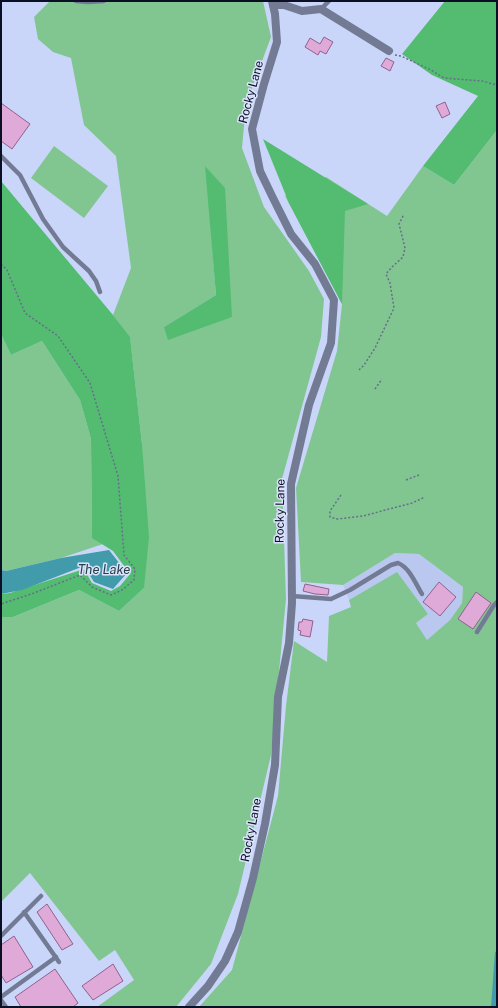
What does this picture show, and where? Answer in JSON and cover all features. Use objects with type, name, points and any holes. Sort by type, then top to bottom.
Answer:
[{"type":"street","points":[[272,3],[302,11],[321,9],[389,51]]},
{"type":"street","name":"Rocky Lane","points":[[189,1007],[208,986],[225,961],[238,932],[253,878],[265,824],[275,764],[278,696],[289,642],[292,596],[291,484],[309,405],[331,343],[334,300],[315,264],[291,234],[260,171],[252,129],[277,42],[276,14],[272,3]]},
{"type":"lane","points":[[76,1],[104,1]]},
{"type":"lane","points":[[321,9],[329,1]]},
{"type":"lane","points":[[1,156],[20,175],[43,219],[63,247],[89,271],[96,280],[100,292]]},
{"type":"lane","points":[[292,596],[332,598],[350,590],[398,562],[408,570],[422,594]]},
{"type":"lane","points":[[477,632],[497,602]]},
{"type":"lane","points":[[1,936],[41,896]]},
{"type":"lane","points":[[24,912],[59,962]]},
{"type":"lane","points":[[6,1007],[1,999],[56,957]]},
{"type":"path","points":[[389,51],[431,70],[444,78],[482,81],[497,85]]},
{"type":"path","points":[[359,370],[375,348],[394,308],[390,283],[386,274],[403,257],[405,248],[398,224],[404,214]]},
{"type":"path","points":[[1,264],[7,270],[25,313],[58,336],[90,383],[118,476],[124,555],[134,569],[134,580],[122,590],[111,595],[92,587],[80,575],[1,604]]},
{"type":"path","points":[[375,389],[382,379]]},
{"type":"path","points":[[406,480],[418,475]]},
{"type":"path","points":[[341,495],[330,511],[330,517],[337,519],[363,516],[412,503],[425,497]]},
{"type":"shaded area","points":[[50,1],[263,1],[271,37],[246,104],[242,148],[264,207],[309,271],[324,299],[321,337],[282,479],[286,599],[271,755],[238,894],[211,964],[176,1007],[97,1007],[134,980],[115,950],[99,961],[30,873],[1,902],[1,617],[13,617],[79,590],[119,611],[144,588],[142,444],[130,338],[113,315],[131,268],[116,156],[84,125],[71,58],[53,52],[38,39],[34,17]],"holes":[[[206,166],[232,317],[164,327],[216,295]]]},
{"type":"shaded area","points":[[497,130],[497,1007],[199,1007],[232,970],[278,796],[286,706],[294,641],[327,662],[329,616],[351,607],[349,600],[397,572],[428,614],[416,623],[427,640],[450,620],[462,603],[463,587],[419,554],[395,553],[343,585],[301,582],[296,488],[337,351],[342,304],[285,196],[326,177],[387,216],[423,166],[454,185]]},
{"type":"shaded area","points":[[54,146],[108,186],[84,218],[31,178]]},
{"type":"shaded area","points":[[1,334],[11,355],[42,341],[80,400],[91,439],[92,537],[103,544],[61,558],[6,571],[1,570]]},
{"type":"shaded area","points":[[395,553],[419,554],[463,587],[462,603],[450,620],[427,640],[416,623],[428,614],[397,573],[349,600],[343,585]]},
{"type":"green space","points":[[445,1],[497,1],[497,130],[454,185],[423,166],[478,96],[432,75],[402,54]]},
{"type":"green space","points":[[263,139],[368,204],[345,211],[342,304],[289,203]]},
{"type":"green space","points":[[205,166],[225,188],[232,317],[168,340],[164,327],[216,295]]},
{"type":"green space","points":[[1,181],[130,337],[142,444],[149,537],[144,588],[119,611],[79,590],[13,617],[1,617],[1,594],[10,593],[84,569],[92,583],[111,591],[120,586],[130,574],[113,551],[92,538],[91,439],[80,400],[42,341],[11,355],[1,334]]},
{"type":"water","name":"The Lake","points":[[109,550],[127,573],[113,589],[94,582],[84,566],[22,590],[1,594],[1,570],[6,571],[61,558]]},
{"type":"water","points":[[497,951],[497,1007],[491,1007],[495,952]]},
{"type":"building","points":[[324,37],[333,42],[326,54],[320,51],[318,55],[305,47],[310,38],[320,44]]},
{"type":"building","points":[[386,58],[394,62],[390,71],[381,66]]},
{"type":"building","points":[[445,102],[450,114],[442,118],[436,106]]},
{"type":"building","points":[[1,103],[30,124],[12,149],[1,141]]},
{"type":"building","points":[[439,582],[456,597],[440,616],[423,602]]},
{"type":"building","points":[[305,584],[329,589],[328,595],[303,591]]},
{"type":"building","points":[[476,592],[491,603],[473,629],[458,619]]},
{"type":"building","points":[[303,619],[313,621],[310,637],[300,635],[301,631],[298,630],[299,622],[302,622]]},
{"type":"building","points":[[47,904],[73,944],[62,950],[37,912]]},
{"type":"building","points":[[14,936],[33,967],[6,983],[1,975],[1,945]]},
{"type":"building","points":[[113,964],[123,981],[93,1000],[82,986]]},
{"type":"building","points":[[55,969],[78,1003],[73,1007],[21,1007],[15,997]]}]
